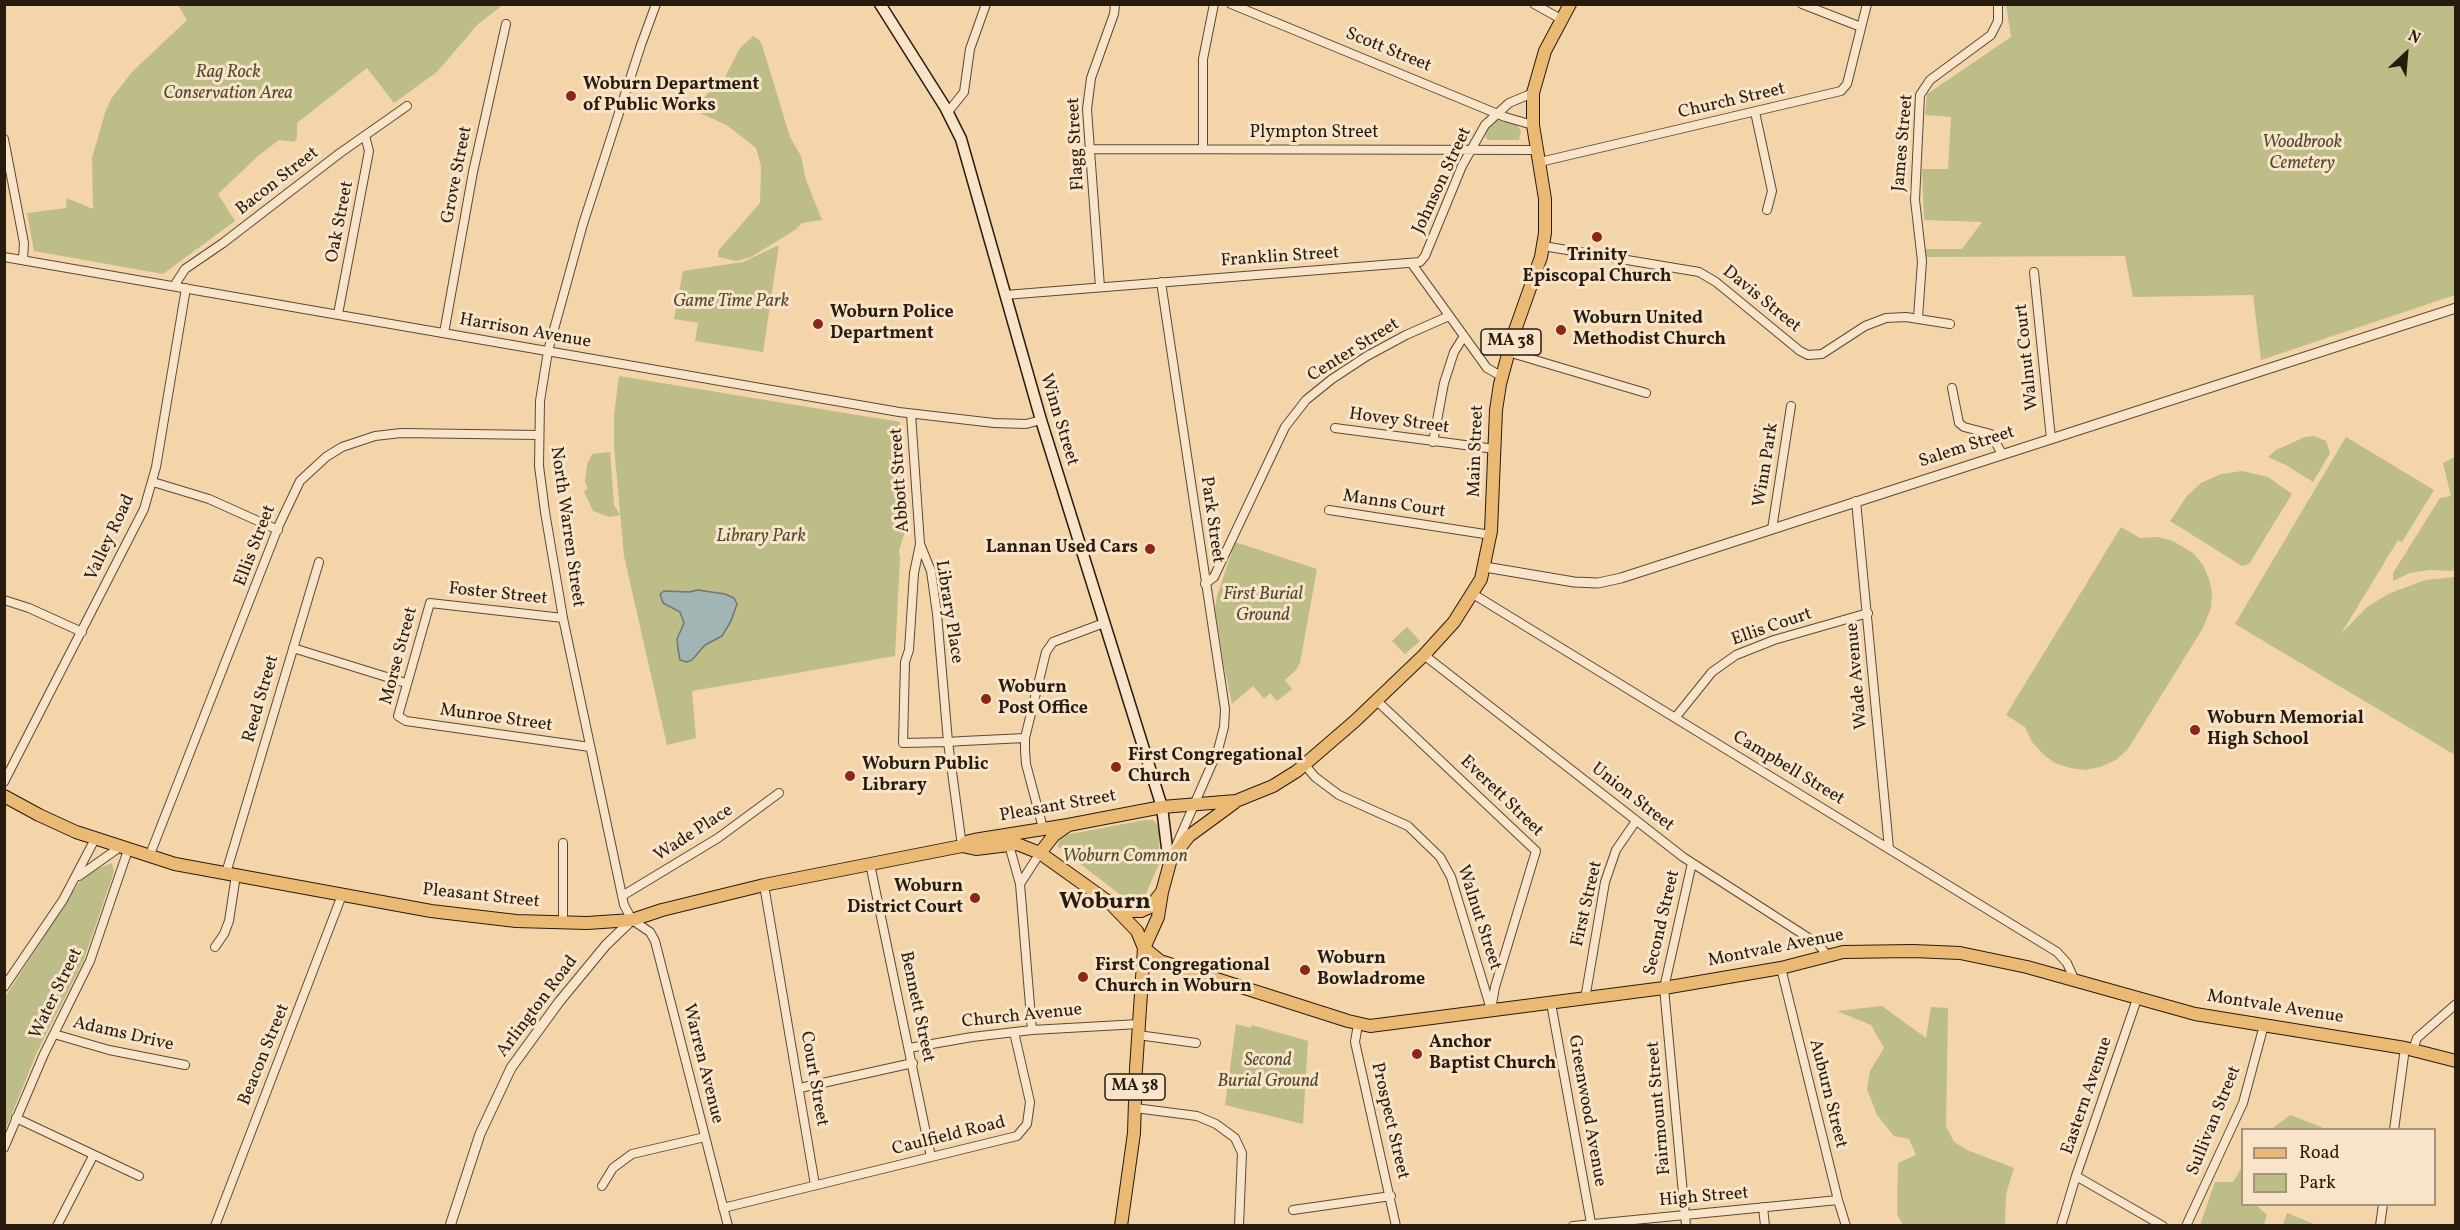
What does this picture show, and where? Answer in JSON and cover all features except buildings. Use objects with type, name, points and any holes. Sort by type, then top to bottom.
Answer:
[{"type":"main road","name":"Winn Street","points":[[880,4],[948,112],[961,139],[1041,420],[1162,807],[1167,848],[1171,859]]},
{"type":"main road","name":"Main Street","points":[[1121,1226],[1131,1161],[1144,948],[1156,926],[1171,859],[1189,836],[1236,801],[1273,786],[1305,765],[1377,700],[1424,655],[1454,622],[1473,594],[1485,567],[1491,535],[1496,410],[1501,376],[1543,246],[1546,210],[1533,125],[1533,93],[1541,61],[1570,4]]},
{"type":"main road","name":"Pleasant Street","points":[[4,796],[60,825],[149,857],[342,895],[450,913],[516,921],[563,922],[632,920],[659,910],[764,885],[963,846],[974,840],[1162,807]]},
{"type":"main road","name":"Main Street","points":[[1162,807],[1236,801]]},
{"type":"main road","points":[[1040,853],[1054,835],[1068,825]]},
{"type":"main road","name":"Pleasant Street","points":[[963,846],[976,849],[1009,844],[1022,845],[1040,853],[1110,903]]},
{"type":"main road","points":[[1110,903],[1128,911],[1141,911],[1150,906],[1162,891]]},
{"type":"main road","points":[[1110,903],[1137,931],[1144,948]]},
{"type":"main road","name":"Montvale Avenue","points":[[1144,948],[1160,961],[1370,1026],[1664,988],[1781,968],[1827,955],[1851,952],[1960,953],[1988,957],[2195,1014],[2409,1049],[2456,1061]]},
{"type":"street","name":"North Warren Street","points":[[632,920],[622,897],[563,618],[545,512],[538,435],[540,401],[548,351],[590,204],[656,4]]},
{"type":"street","points":[[948,112],[963,94],[970,49],[986,4]]},
{"type":"street","name":"Flagg Street","points":[[1100,287],[1088,109],[1090,84],[1114,14],[1114,4]]},
{"type":"street","points":[[1203,149],[1203,59],[1214,4]]},
{"type":"street","name":"Scott Street","points":[[1231,4],[1497,113],[1533,125]]},
{"type":"street","points":[[1534,4],[1561,19]]},
{"type":"street","points":[[1802,4],[1861,27]]},
{"type":"street","name":"Church Street","points":[[1539,156],[1755,112],[1844,89],[1867,4]]},
{"type":"street","name":"James Street","points":[[1918,318],[1922,261],[1915,200],[1920,95],[1930,80],[1991,34],[1998,21],[1998,4]]},
{"type":"street","name":"Grove Street","points":[[444,333],[473,172],[506,24]]},
{"type":"street","name":"Johnson Street","points":[[1412,264],[1420,262],[1425,256],[1452,189],[1487,122],[1515,99],[1533,93]]},
{"type":"street","name":"Bacon Street","points":[[174,286],[183,270],[223,243],[407,106]]},
{"type":"street","points":[[1755,112],[1772,191],[1767,210]]},
{"type":"street","name":"Oak Street","points":[[338,314],[369,151],[365,136]]},
{"type":"street","points":[[4,139],[24,243],[23,260]]},
{"type":"street","name":"Plympton Street","points":[[1089,150],[1471,150],[1539,156]]},
{"type":"street","name":"Davis Street","points":[[1543,246],[1702,273],[1808,355],[1822,354],[1880,320],[1893,317],[1918,318],[1950,324]]},
{"type":"street","name":"Harrison Avenue","points":[[4,257],[910,414],[994,423],[1026,424],[1041,420]]},
{"type":"street","points":[[1412,264],[1487,368],[1501,376]]},
{"type":"street","name":"Franklin Street","points":[[1005,295],[1412,264]]},
{"type":"street","name":"Walnut Court","points":[[2034,272],[2051,439]]},
{"type":"street","name":"Park Street","points":[[1161,282],[1225,716],[1218,750],[1171,859]]},
{"type":"street","name":"Valley Road","points":[[4,782],[138,524],[153,482],[186,288]]},
{"type":"street","name":"Salem Street","points":[[1485,567],[1560,580],[1598,583],[1631,575],[2456,308]]},
{"type":"street","name":"Center Street","points":[[1205,584],[1214,577],[1285,427],[1305,400],[1332,378],[1367,356],[1449,316]]},
{"type":"street","points":[[1433,442],[1444,383],[1454,352],[1464,336]]},
{"type":"street","points":[[1508,352],[1646,393]]},
{"type":"street","points":[[1952,388],[1959,423],[1964,427],[1991,434],[2002,454]]},
{"type":"street","name":"Winn Park","points":[[1772,529],[1791,406]]},
{"type":"street","name":"Abbott Street","points":[[910,414],[921,544]]},
{"type":"street","name":"Hovey Street","points":[[1335,428],[1495,449]]},
{"type":"street","name":"Ellis Street","points":[[149,857],[278,530],[300,481],[326,458],[355,441],[375,436],[401,433],[538,435]]},
{"type":"street","points":[[153,482],[210,499],[278,530]]},
{"type":"street","name":"Wade Avenue","points":[[1857,501],[1889,848]]},
{"type":"street","name":"Manns Court","points":[[1329,510],[1491,535]]},
{"type":"street","name":"Library Place","points":[[921,544],[931,571],[937,614],[948,741],[903,744],[905,662],[909,650],[914,573],[921,544]]},
{"type":"street","points":[[293,648],[319,562]]},
{"type":"street","name":"Campbell Street","points":[[1473,594],[2057,952],[2067,963],[2075,981]]},
{"type":"street","points":[[4,600],[29,608],[82,632]]},
{"type":"street","name":"Foster Street","points":[[430,603],[563,618]]},
{"type":"street","name":"Morse Street","points":[[399,717],[406,683],[430,603]]},
{"type":"street","name":"Ellis Court","points":[[1675,718],[1712,672],[1736,655],[1774,640],[1868,613]]},
{"type":"street","points":[[1043,828],[1026,764],[1025,738],[1048,646],[1058,639],[1104,623]]},
{"type":"street","name":"Reed Street","points":[[215,947],[227,927],[231,874],[293,648],[406,683]]},
{"type":"street","name":"Union Street","points":[[1424,655],[1692,863],[1818,944],[1827,955]]},
{"type":"street","name":"Everett Street","points":[[1377,700],[1535,849],[1536,856],[1495,987],[1491,1010]]},
{"type":"street","name":"Munroe Street","points":[[399,717],[406,721],[590,747]]},
{"type":"street","points":[[963,846],[948,741],[1025,738]]},
{"type":"street","name":"Walnut Street","points":[[1305,765],[1332,791],[1356,804],[1391,818],[1415,832],[1433,849],[1447,867],[1470,933],[1491,1010]]},
{"type":"street","name":"Wade Place","points":[[622,897],[718,838],[779,793]]},
{"type":"street","name":"First Street","points":[[1585,999],[1605,882],[1618,846],[1636,821]]},
{"type":"street","points":[[4,987],[45,929],[96,839]]},
{"type":"street","points":[[563,843],[563,922]]},
{"type":"street","points":[[1009,844],[1020,884],[1032,1030]]},
{"type":"street","points":[[72,884],[84,871],[124,849]]},
{"type":"street","name":"Water Street","points":[[4,1148],[54,1034],[93,954],[124,849]]},
{"type":"street","points":[[1020,884],[1040,853]]},
{"type":"street","name":"Second Street","points":[[1664,988],[1692,863]]},
{"type":"street","name":"Bennett Street","points":[[870,864],[931,1157]]},
{"type":"street","name":"Court Street","points":[[764,885],[815,1185]]},
{"type":"street","name":"Beacon Street","points":[[214,1226],[342,895]]},
{"type":"street","name":"Warren Avenue","points":[[632,920],[650,933],[656,943],[728,1226]]},
{"type":"street","name":"Arlington Road","points":[[450,1226],[480,1134],[511,1068],[559,1002],[606,945],[632,920]]},
{"type":"street","name":"Auburn Street","points":[[1781,968],[1846,1226]]},
{"type":"street","name":"Fairmount Street","points":[[1664,988],[1686,1226]]},
{"type":"street","name":"Eastern Avenue","points":[[2137,999],[2076,1176],[2163,1226]]},
{"type":"street","name":"Greenwood Avenue","points":[[1551,1004],[1591,1223]]},
{"type":"street","points":[[2394,1128],[2409,1049],[2417,1038],[2456,1004]]},
{"type":"street","name":"Prospect Street","points":[[1358,1024],[1355,1042],[1396,1226]]},
{"type":"street","name":"Sullivan Street","points":[[2186,1226],[2243,1103],[2264,1025]]},
{"type":"street","name":"Church Avenue","points":[[909,1048],[1032,1030],[1138,1029],[1196,1043]]},
{"type":"street","name":"Caulfield Road","points":[[815,1185],[1017,1136],[1025,1128],[1030,1111],[1030,1093],[1014,1032]]},
{"type":"street","name":"Adams Drive","points":[[54,1034],[109,1050],[185,1065]]},
{"type":"street","points":[[800,1088],[913,1063]]},
{"type":"street","points":[[1135,1108],[1197,1116],[1209,1120],[1235,1138],[1242,1153],[1239,1226]]},
{"type":"street","points":[[16,1118],[139,1176]]},
{"type":"street","points":[[602,1186],[613,1168],[632,1154],[705,1137]]},
{"type":"street","points":[[57,1226],[93,1156]]},
{"type":"street","points":[[2061,1226],[2076,1176]]},
{"type":"street","points":[[723,1208],[815,1185]]},
{"type":"street","points":[[1293,1210],[1391,1196]]},
{"type":"street","name":"High Street","points":[[1573,1226],[1838,1200]]},
{"type":"street","points":[[2380,1226],[2383,1206]]},
{"type":"street","points":[[1763,1207],[1765,1226]]},
{"type":"green space","name":"Rag Rock Conservation Area","points":[[178,5],[503,5],[478,24],[437,72],[394,103],[367,68],[297,123],[297,138],[294,142],[279,140],[258,156],[218,194],[235,221],[163,274],[34,251],[27,213],[66,208],[67,198],[93,209],[92,158],[105,113],[111,99],[132,72],[187,20]]},
{"type":"green space","name":"Woodbrook Cemetery","points":[[2006,5],[2455,5],[2455,295],[2261,360],[2253,295],[2133,297],[2125,256],[1926,257],[1925,249],[1962,249],[1982,222],[1924,220],[1922,169],[1948,169],[1951,117],[1925,115],[1927,94],[2011,37]]},
{"type":"green space","points":[[753,36],[762,45],[790,137],[801,156],[806,180],[822,220],[802,223],[795,230],[751,257],[736,261],[718,257],[718,251],[760,203],[761,166],[756,148],[728,126],[700,113],[700,109],[705,96],[723,81],[740,48]]},
{"type":"green space","points":[[1497,118],[1515,123],[1521,131],[1519,140],[1488,140],[1485,137],[1487,129]]},
{"type":"green space","name":"Game Time Park","points":[[779,245],[763,352],[695,341],[698,323],[674,319],[683,271],[743,262]]},
{"type":"green space","name":"Library Park","points":[[619,376],[900,422],[907,526],[899,550],[895,656],[692,691],[696,738],[667,745],[624,556],[614,446],[614,415]]},
{"type":"green space","points":[[2314,436],[2326,441],[2330,453],[2313,482],[2268,457],[2276,450],[2305,437]]},
{"type":"green space","points":[[2346,437],[2434,490],[2402,542],[2398,540],[2341,634],[2366,608],[2388,594],[2425,580],[2455,577],[2455,755],[2235,624]]},
{"type":"green space","points":[[610,452],[614,505],[620,515],[609,517],[593,511],[584,492],[588,488],[585,482],[587,465],[592,454]]},
{"type":"green space","points":[[2455,457],[2455,571],[2429,570],[2410,573],[2393,581],[2393,573],[2440,498],[2451,496],[2443,463]]},
{"type":"green space","points":[[2242,471],[2268,477],[2292,494],[2249,564],[2242,566],[2170,521],[2187,496],[2201,483],[2221,474]]},
{"type":"green space","points":[[2121,527],[2140,538],[2158,537],[2173,541],[2193,553],[2203,565],[2209,579],[2212,592],[2211,608],[2203,628],[2128,749],[2116,760],[2100,767],[2085,770],[2070,768],[2055,763],[2044,755],[2032,742],[2025,727],[2006,715]]},
{"type":"green space","name":"First Burial Ground","points":[[1235,542],[1317,569],[1300,663],[1285,680],[1292,689],[1277,701],[1270,693],[1264,699],[1253,686],[1232,704],[1215,608]]},
{"type":"green space","points":[[1407,627],[1420,641],[1405,654],[1392,641]]},
{"type":"green space","name":"Woburn Common","points":[[1153,820],[1159,827],[1159,864],[1141,905],[1130,902],[1058,847],[1059,840],[1065,835]]},
{"type":"green space","points":[[112,863],[114,872],[83,962],[37,1052],[5,1131],[5,997],[80,881],[90,872]]},
{"type":"green space","points":[[1882,1006],[1926,1038],[1931,1007],[1948,1008],[1946,1126],[1954,1142],[1967,1150],[2014,1168],[2006,1194],[2005,1225],[1903,1225],[1897,1214],[1898,1163],[1916,1155],[1909,1139],[1894,1136],[1877,1115],[1867,1089],[1870,1071],[1884,1048],[1871,1025],[1837,1011]]},
{"type":"green space","name":"Second Burial Ground","points":[[1236,1024],[1251,1028],[1252,1025],[1308,1041],[1303,1124],[1225,1105]]},
{"type":"green space","points":[[2290,1115],[2322,1127],[2322,1128],[2273,1128]]},
{"type":"green space","points":[[2241,1169],[2241,1206],[2257,1206],[2267,1215],[2264,1225],[2200,1225],[2215,1182],[2233,1182]]},
{"type":"green space","points":[[2287,1213],[2314,1224],[2315,1225],[2283,1225]]},
{"type":"shaded area","points":[[698,590],[725,594],[734,598],[737,604],[722,636],[705,645],[692,660],[687,662],[680,660],[678,649],[677,639],[684,623],[680,612],[663,603],[660,594],[664,591]]},
{"type":"place","name":"Woburn Department of Public Works","points":[[571,96]]},
{"type":"place","name":"Trinity Episcopal Church","points":[[1597,237]]},
{"type":"place","name":"Woburn Police Department","points":[[818,324]]},
{"type":"place","name":"Woburn United Methodist Church","points":[[1561,330]]},
{"type":"place","name":"Lannan Used Cars","points":[[1150,549]]},
{"type":"place","name":"Woburn Post Office","points":[[986,699]]},
{"type":"place","name":"Woburn Memorial High School","points":[[2195,730]]},
{"type":"place","name":"First Congregational Church","points":[[1116,767]]},
{"type":"place","name":"Woburn Public Library","points":[[850,776]]},
{"type":"place","name":"Woburn District Court","points":[[975,898]]},
{"type":"place","name":"Woburn Bowladrome","points":[[1305,970]]},
{"type":"place","name":"First Congregational Church in Woburn","points":[[1083,977]]},
{"type":"place","name":"Anchor Baptist Church","points":[[1417,1054]]},
{"type":"district","name":"Woburn","points":[[1105,904]]}]
